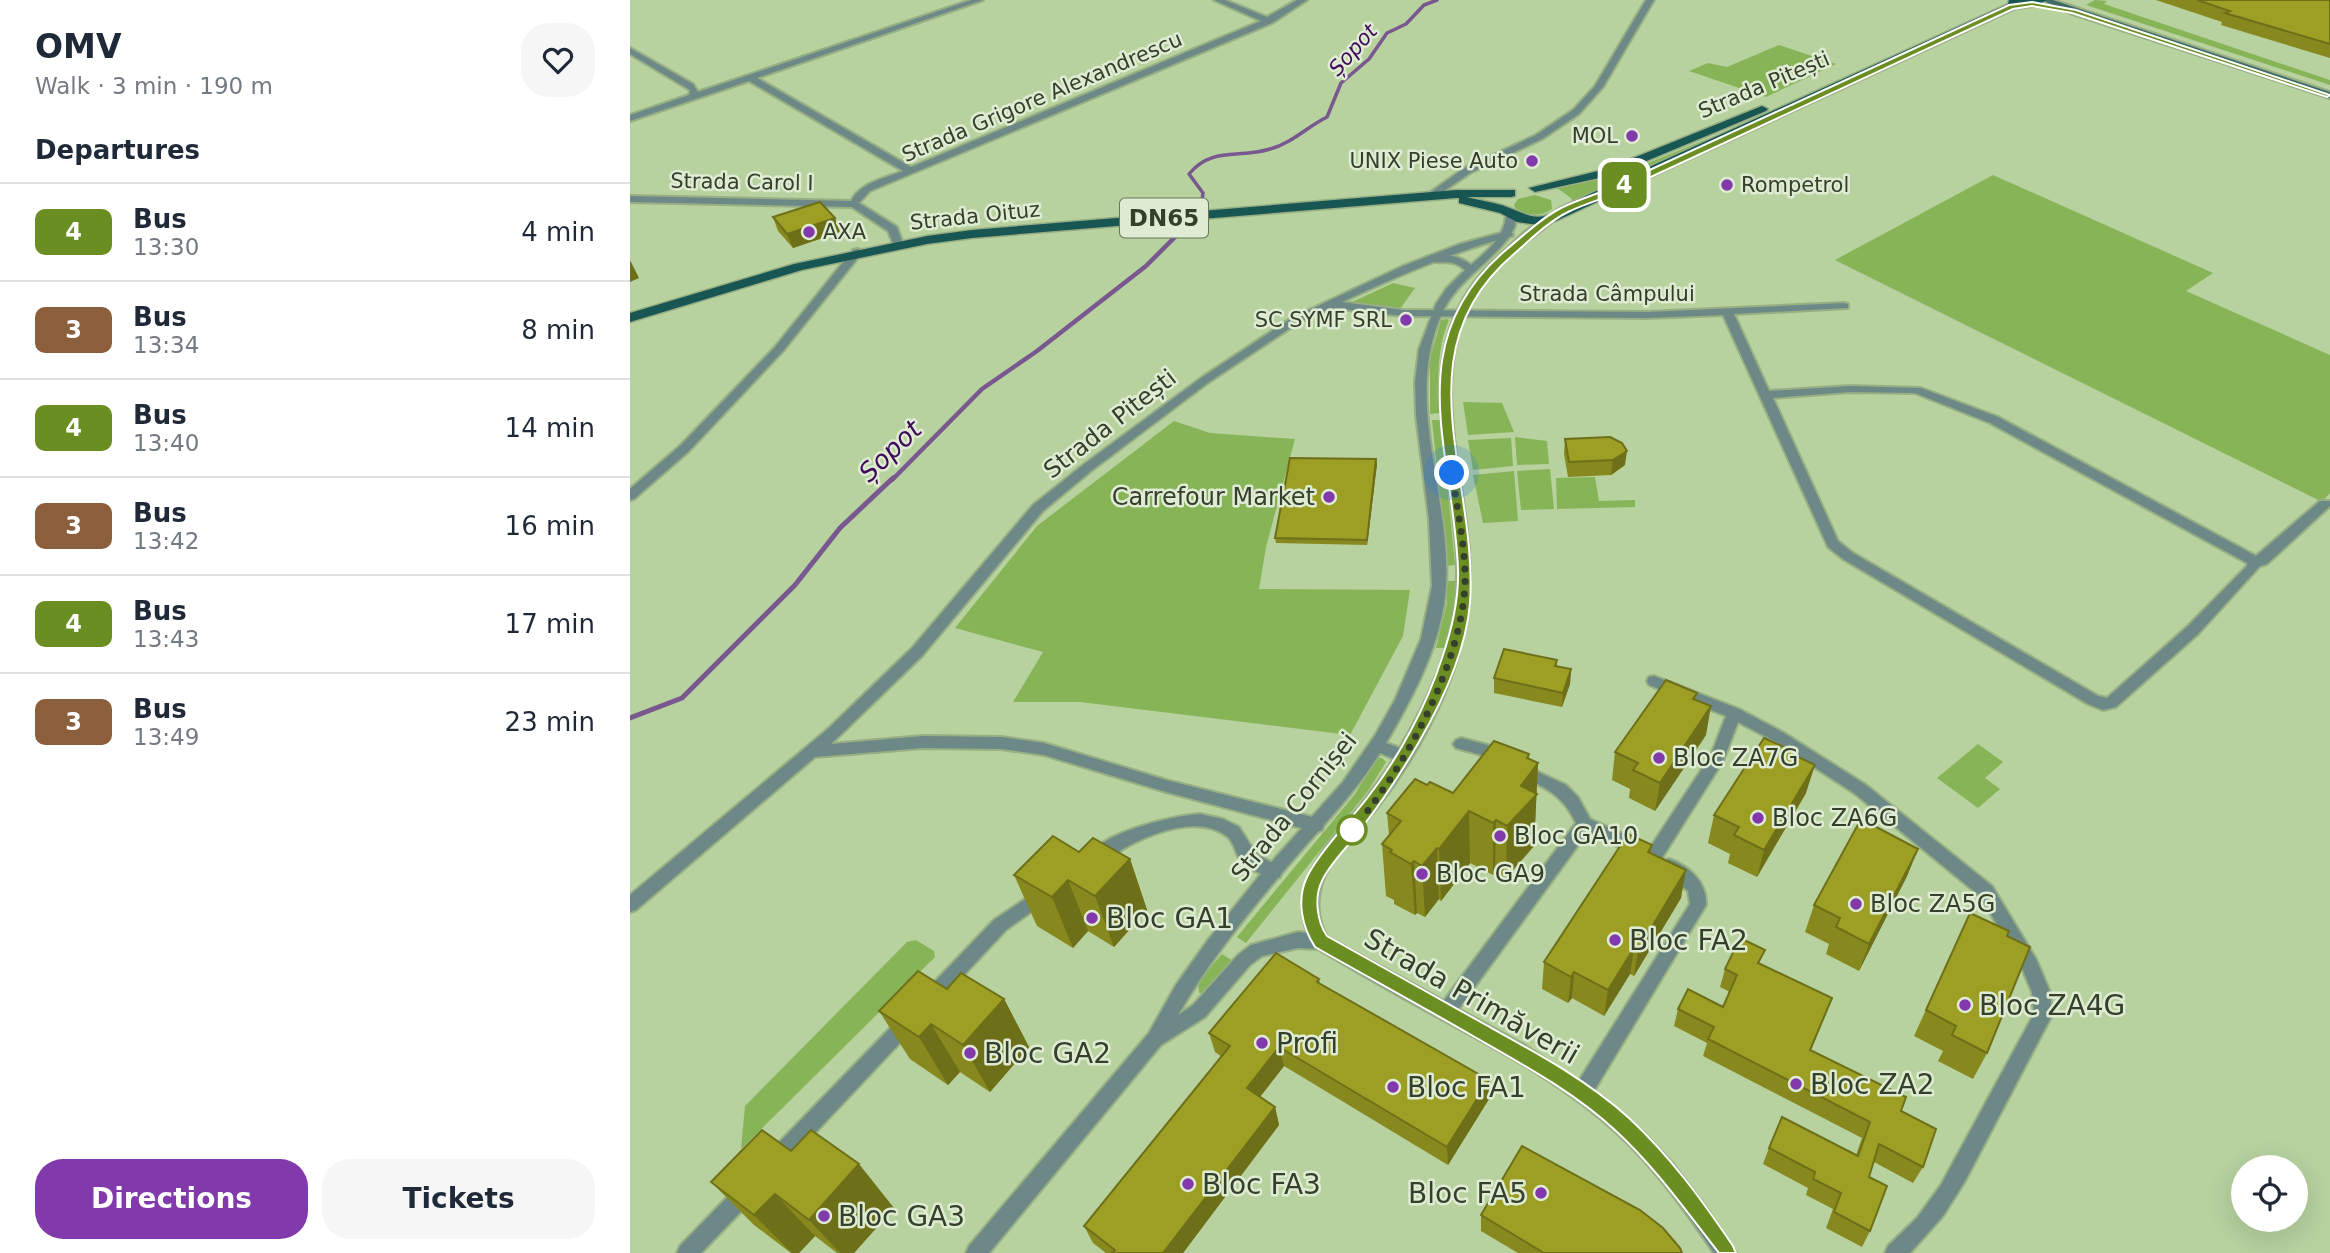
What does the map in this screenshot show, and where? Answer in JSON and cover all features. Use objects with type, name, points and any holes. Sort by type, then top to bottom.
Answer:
[{"type":"main road","name":"Strada Pitești","points":[[1549,219],[2003,0]]},
{"type":"main road","points":[[2009,0],[2036,2],[2073,11],[2330,95]]},
{"type":"main road","name":"Strada Pitești","points":[[1511,193],[1624,167],[2012,6],[2036,2]]},
{"type":"main road","points":[[2036,2],[2073,11]]},
{"type":"main road","points":[[1535,188],[1557,194],[1566,203],[1565,209]]},
{"type":"main road","name":"Strada Oituz","points":[[857,251],[999,232],[1431,196],[1511,193]]},
{"type":"main road","points":[[1508,213],[1503,200],[1511,193]]},
{"type":"main road","name":"Strada Oituz","points":[[1431,196],[1475,202],[1527,220],[1549,219]]},
{"type":"main road","name":"DN65","points":[[630,318],[783,269],[857,251]]},
{"type":"street","points":[[630,118],[979,0]]},
{"type":"street","points":[[1218,0],[1269,20]]},
{"type":"street","name":"Strada Grigore Alexandrescu","points":[[854,204],[858,196],[867,189],[1269,20],[1303,0]]},
{"type":"street","points":[[1431,196],[1464,172],[1537,138],[1576,113],[1607,75],[1620,47],[1650,0]]},
{"type":"street","points":[[630,50],[690,86],[694,90],[693,95]]},
{"type":"street","points":[[749,77],[910,171]]},
{"type":"street","name":"Strada Carol I","points":[[630,199],[854,204]]},
{"type":"street","points":[[854,204],[893,229],[898,244]]},
{"type":"street","points":[[1508,213],[1508,234]]},
{"type":"street","points":[[1321,942],[1311,926],[1314,879],[1382,790],[1403,756],[1432,705],[1459,629],[1465,582],[1444,393],[1447,353],[1461,314],[1489,269],[1549,219]]},
{"type":"street","name":"Strada Pitești","points":[[630,905],[812,751],[917,652],[1038,508],[1087,468],[1272,334],[1328,304],[1430,259],[1508,234]]},
{"type":"street","name":"Strada Cornișei","points":[[976,1253],[1155,1039],[1191,976],[1273,872],[1357,775],[1376,745],[1420,660],[1435,614],[1439,591],[1421,379],[1425,352],[1437,314],[1449,292],[1508,234]]},
{"type":"street","points":[[630,496],[685,448],[779,349],[857,251]]},
{"type":"street","points":[[1430,259],[1452,258],[1465,263],[1469,270]]},
{"type":"street","name":"Strada Câmpului","points":[[1328,304],[1369,310],[1437,314],[1647,315],[1844,306]]},
{"type":"street","points":[[1728,313],[1833,544],[1848,556],[2103,704],[2111,703],[2193,630],[2253,567],[2254,561]]},
{"type":"street","points":[[1766,396],[1850,389],[1917,390],[1994,420],[2254,561],[2262,561],[2325,504]]},
{"type":"street","points":[[1420,660],[1447,665]]},
{"type":"street","points":[[1654,681],[1734,713],[1779,737],[1860,789],[1986,891],[2026,959],[2041,992],[2043,1016],[1972,1152],[1942,1201],[1908,1243],[1895,1253]]},
{"type":"street","points":[[1654,856],[1718,757],[1734,713]]},
{"type":"street","points":[[812,751],[923,743],[1001,743],[1044,749],[1166,786],[1316,825]]},
{"type":"street","points":[[1461,744],[1490,751],[1505,762],[1564,790],[1573,799],[1584,824],[1654,856],[1696,885],[1700,894],[1698,905],[1582,1093]]},
{"type":"street","points":[[1376,745],[1403,756]]},
{"type":"street","points":[[1079,867],[1131,837],[1185,820],[1204,821],[1234,832],[1251,859],[1273,872]]},
{"type":"street","points":[[1446,1012],[1584,824]]},
{"type":"street","points":[[687,1253],[1000,925],[1060,881]]},
{"type":"street","points":[[1155,1039],[1199,1011],[1244,960],[1257,950],[1298,940],[1321,942]]},
{"type":"street","name":"Strada Primăverii","points":[[1321,942],[1582,1093],[1620,1123],[1655,1157],[1691,1201],[1726,1253]]},
{"type":"green space","points":[[2095,0],[2107,1],[2104,4],[2330,80],[2330,85],[2086,5]]},
{"type":"green space","points":[[1779,45],[1836,64],[1766,97],[1689,71],[1708,63],[1727,67]]},
{"type":"green space","points":[[1707,139],[1714,142],[1573,204],[1571,198],[1557,188],[1636,168]]},
{"type":"green space","points":[[1993,175],[2213,273],[2186,291],[2330,355],[2330,493],[2322,502],[1835,260]]},
{"type":"green space","points":[[1535,195],[1551,200],[1552,209],[1534,215],[1516,209],[1514,205],[1518,199]]},
{"type":"green space","points":[[1393,283],[1415,288],[1400,309],[1351,306],[1350,303]]},
{"type":"green space","points":[[1441,320],[1449,320],[1439,366],[1440,413],[1430,414],[1430,359]]},
{"type":"green space","points":[[1463,402],[1502,403],[1514,432],[1468,435]]},
{"type":"green space","points":[[1432,420],[1441,420],[1455,565],[1447,566]]},
{"type":"green space","points":[[1174,421],[1210,433],[1295,439],[1266,547],[1259,589],[1410,590],[1403,636],[1350,735],[1080,702],[1013,702],[1043,652],[955,628],[1037,526]]},
{"type":"green space","points":[[1515,437],[1547,441],[1549,464],[1517,465]]},
{"type":"green space","points":[[1511,438],[1513,466],[1473,470],[1468,440]]},
{"type":"green space","points":[[1550,469],[1554,509],[1521,510],[1517,471]]},
{"type":"green space","points":[[1514,471],[1518,521],[1483,523],[1473,475]]},
{"type":"green space","points":[[1595,477],[1599,501],[1635,500],[1635,507],[1557,509],[1556,478]]},
{"type":"green space","points":[[1446,581],[1457,581],[1456,604],[1445,648],[1436,648],[1447,603]]},
{"type":"green space","points":[[1978,744],[2003,762],[1985,778],[2000,789],[1978,808],[1937,778]]},
{"type":"green space","points":[[1377,758],[1386,762],[1368,791],[1246,943],[1237,937],[1355,794]]},
{"type":"green space","points":[[916,940],[934,951],[935,957],[741,1149],[745,1106],[907,942]]},
{"type":"green space","points":[[1222,954],[1233,961],[1206,993],[1199,993],[1198,982]]},
{"type":"building","points":[[2197,0],[2330,0],[2330,44],[2225,13],[2230,11]]},
{"type":"building","points":[[820,202],[835,218],[787,234],[773,217]]},
{"type":"building","points":[[1610,437],[1622,443],[1627,451],[1613,460],[1569,462],[1565,439]]},
{"type":"building","name":"Carrefour Market","points":[[1290,458],[1376,459],[1367,540],[1275,538]]},
{"type":"building","points":[[1504,649],[1557,660],[1555,666],[1571,669],[1563,693],[1494,678]]},
{"type":"building","points":[[1666,680],[1697,693],[1693,699],[1711,706],[1660,783],[1633,770],[1638,763],[1615,752]]},
{"type":"building","points":[[1764,738],[1795,752],[1794,755],[1815,765],[1764,850],[1734,835],[1739,827],[1714,815]]},
{"type":"building","points":[[1494,741],[1529,754],[1527,758],[1538,763],[1521,786],[1537,794],[1507,826],[1496,820],[1493,823],[1469,811],[1422,866],[1414,861],[1411,864],[1382,844],[1401,821],[1387,813],[1415,779],[1427,785],[1430,782],[1453,793]]},
{"type":"building","name":"Bloc ZA5G","points":[[1861,819],[1918,849],[1869,944],[1836,927],[1840,918],[1814,905]]},
{"type":"building","points":[[1628,834],[1652,845],[1648,852],[1686,870],[1638,950],[1634,948],[1608,990],[1574,972],[1571,977],[1544,962]]},
{"type":"building","points":[[1053,836],[1079,852],[1093,838],[1130,859],[1095,896],[1068,880],[1052,897],[1014,875]]},
{"type":"building","name":"Bloc ZA4G","points":[[1970,913],[2009,931],[2007,936],[2030,947],[1987,1053],[1952,1035],[1956,1026],[1926,1010]]},
{"type":"building","points":[[1740,938],[1765,950],[1758,963],[1832,998],[1810,1050],[1906,1097],[1901,1111],[1936,1129],[1923,1167],[1879,1144],[1869,1177],[1887,1186],[1870,1231],[1834,1212],[1841,1193],[1813,1179],[1815,1172],[1769,1148],[1782,1117],[1858,1156],[1870,1122],[1708,1039],[1714,1027],[1678,1009],[1688,989],[1723,1007],[1737,975],[1725,969]]},
{"type":"building","points":[[1276,953],[1319,979],[1317,982],[1489,1080],[1447,1147],[1279,1047],[1247,1088],[1275,1107],[1163,1253],[1112,1253],[1115,1250],[1084,1226],[1230,1046],[1209,1033]]},
{"type":"building","points":[[918,971],[947,989],[961,973],[1004,999],[963,1045],[931,1024],[919,1037],[879,1011]]},
{"type":"building","points":[[762,1130],[791,1151],[811,1130],[859,1164],[809,1220],[775,1194],[754,1215],[711,1182]]},
{"type":"building","name":"Bloc FA5","points":[[1522,1146],[1640,1210],[1663,1228],[1682,1253],[1544,1253],[1481,1215]]},
{"type":"waterway","name":"Șopot","points":[[1201,209],[1203,193],[1189,174],[1198,165],[1217,156],[1259,152],[1278,146],[1327,117],[1341,83],[1369,59],[1387,33],[1406,24],[1424,5],[1437,0]]},
{"type":"waterway","name":"Șopot","points":[[892,480],[982,389],[1037,351],[1146,266],[1191,221]]},
{"type":"waterway","name":"Șopot","points":[[630,718],[682,698],[795,585],[840,528],[893,478]]},
{"type":"bus line","name":"4","points":[[1726,1253],[1691,1201],[1655,1157],[1620,1123],[1577,1089],[1514,1050],[1321,942],[1311,926],[1314,879],[1382,790],[1416,734],[1443,679],[1459,629],[1465,582],[1447,428],[1444,375],[1453,333],[1468,299],[1489,269],[1565,209],[1609,192],[2012,6],[2032,4],[2073,11],[2330,95]]},
{"type":"place","name":"MOL","points":[[1632,136]]},
{"type":"place","name":"UNIX Piese Auto","points":[[1532,161]]},
{"type":"place","name":"Rompetrol","points":[[1727,185]]},
{"type":"place","name":"AXA","points":[[809,232]]},
{"type":"place","name":"SC SYMF SRL","points":[[1406,320]]},
{"type":"place","name":"Carrefour Market","points":[[1329,497]]},
{"type":"place","name":"Bloc ZA7G","points":[[1659,758]]},
{"type":"place","name":"Bloc ZA6G","points":[[1758,818]]},
{"type":"place","name":"Bloc GA10","points":[[1500,836]]},
{"type":"place","name":"Bloc GA9","points":[[1422,874]]},
{"type":"place","name":"Bloc ZA5G","points":[[1856,904]]},
{"type":"place","name":"Bloc GA1","points":[[1092,918]]},
{"type":"place","name":"Bloc FA2","points":[[1615,940]]},
{"type":"place","name":"Bloc ZA4G","points":[[1965,1005]]},
{"type":"place","name":"Profi","points":[[1262,1043]]},
{"type":"place","name":"Bloc GA2","points":[[970,1053]]},
{"type":"place","name":"Bloc ZA2","points":[[1796,1084]]},
{"type":"place","name":"Bloc FA1","points":[[1393,1087]]},
{"type":"place","name":"Bloc FA3","points":[[1188,1184]]},
{"type":"place","name":"Bloc FA5","points":[[1541,1193]]},
{"type":"place","name":"Bloc GA3","points":[[824,1216]]},
{"type":"route","points":[[1352,830],[1382,790],[1432,705],[1459,629],[1465,582],[1452,473]]}]
